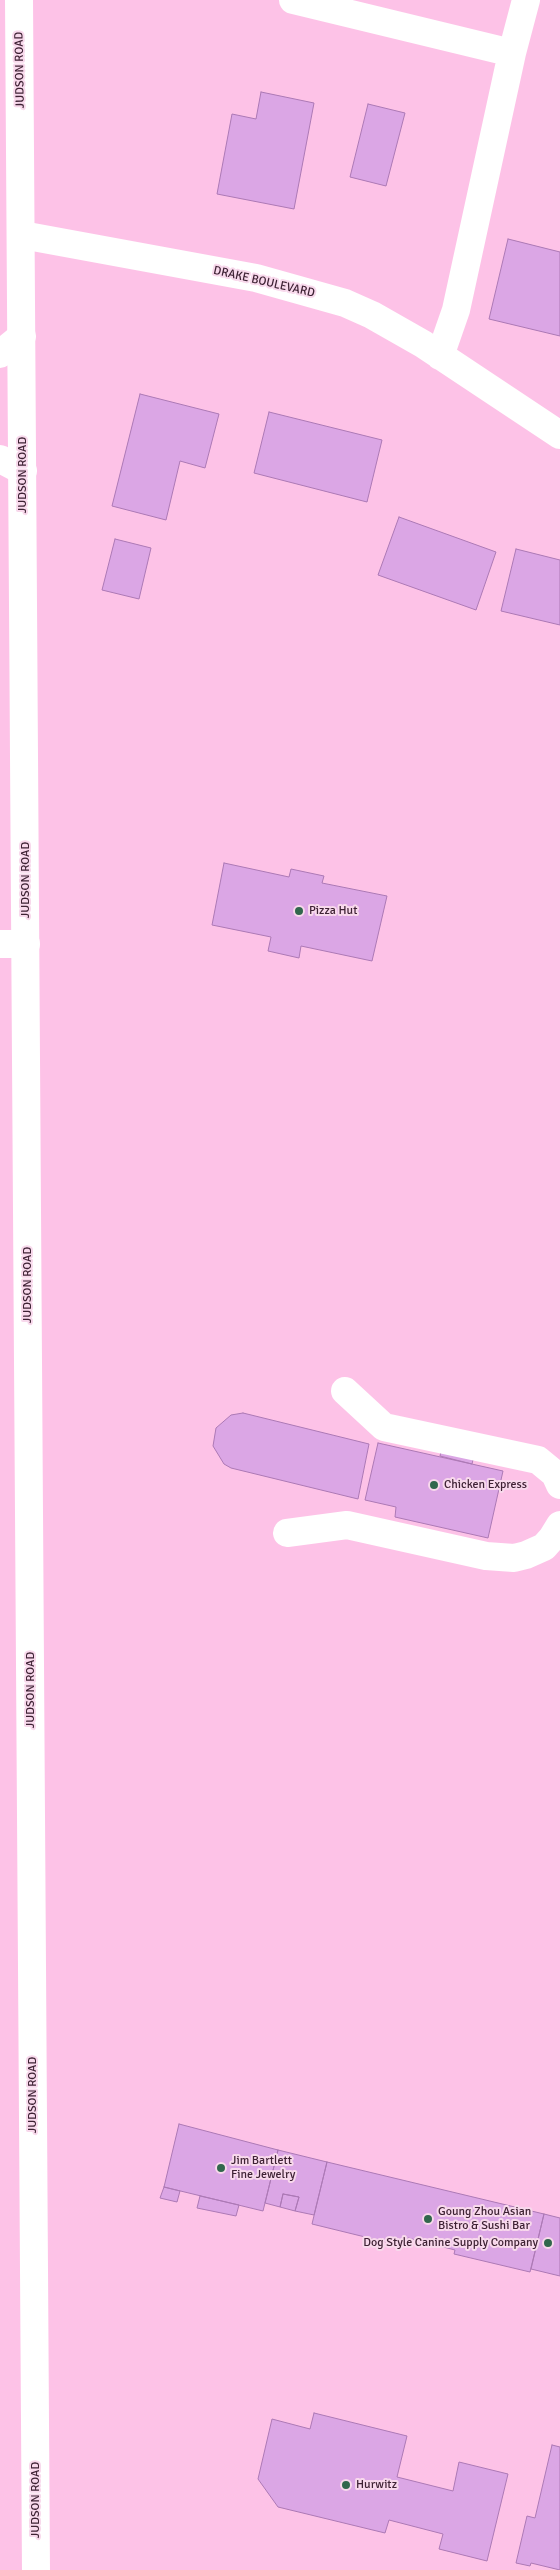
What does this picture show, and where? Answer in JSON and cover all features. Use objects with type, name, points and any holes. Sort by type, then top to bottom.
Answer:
[{"type":"main road","name":"JUDSON ROAD","points":[[19,0],[22,336],[12,465],[13,944],[36,2570]]},
{"type":"main road","points":[[293,0],[512,53]]},
{"type":"main road","points":[[440,356],[456,310],[512,53],[526,0]]},
{"type":"main road","name":"DRAKE BOULEVARD","points":[[22,235],[284,284],[345,303],[372,315],[440,356],[560,435]]},
{"type":"main road","points":[[0,354],[22,336]]},
{"type":"main road","points":[[345,1391],[384,1427],[538,1460],[555,1474],[560,1485]]},
{"type":"main road","points":[[287,1533],[348,1524],[486,1556],[514,1558],[544,1546],[552,1538],[560,1525]]},
{"type":"building","points":[[261,92],[314,103],[294,209],[217,194],[232,114],[256,119]]},
{"type":"building","points":[[368,104],[405,113],[386,186],[350,177]]},
{"type":"building","points":[[508,239],[560,252],[560,336],[489,319]]},
{"type":"building","points":[[140,394],[219,414],[205,468],[180,461],[166,520],[112,506]]},
{"type":"building","points":[[269,412],[382,440],[367,502],[254,473]]},
{"type":"building","points":[[399,517],[496,552],[476,610],[378,575]]},
{"type":"building","points":[[115,539],[151,548],[139,599],[102,590]]},
{"type":"building","points":[[516,549],[560,560],[560,625],[501,611]]},
{"type":"building","name":"Pizza Hut","points":[[224,863],[289,877],[291,869],[324,876],[322,883],[387,896],[372,961],[301,946],[299,958],[268,951],[271,937],[212,925]]},
{"type":"building","points":[[243,1413],[369,1444],[358,1499],[231,1468],[224,1464],[213,1446],[216,1428],[231,1415]]},
{"type":"building","points":[[444,1436],[477,1443],[472,1464],[440,1456]]},
{"type":"building","name":"Chicken Express","points":[[378,1443],[503,1471],[488,1538],[395,1517],[396,1507],[365,1500]]},
{"type":"building","name":"Jim Bartlett Fine Jewelry","points":[[179,2124],[278,2150],[263,2211],[164,2187]]},
{"type":"building","points":[[278,2150],[327,2162],[314,2215],[295,2211],[299,2197],[283,2194],[280,2207],[265,2203]]},
{"type":"building","name":"Goung Zhou Asian Bistro & Sushi Bar","points":[[327,2162],[544,2214],[530,2272],[454,2254],[455,2250],[408,2238],[406,2247],[312,2224]]},
{"type":"building","points":[[164,2187],[180,2191],[177,2202],[160,2198]]},
{"type":"building","points":[[283,2194],[299,2197],[295,2211],[280,2207]]},
{"type":"building","points":[[200,2196],[239,2205],[236,2216],[197,2208]]},
{"type":"building","name":"Dog Style Canine Supply Company","points":[[544,2214],[560,2218],[560,2276],[531,2269]]},
{"type":"building","name":"Hurwitz","points":[[314,2413],[407,2436],[397,2477],[453,2491],[459,2462],[508,2474],[487,2561],[439,2549],[443,2534],[389,2520],[385,2533],[278,2507],[258,2479],[272,2419],[310,2429]]},
{"type":"building","points":[[552,2445],[560,2447],[560,2570],[531,2563],[530,2566],[516,2563],[527,2516],[535,2518]]},
{"type":"place","name":"Pizza Hut","points":[[299,911]]},
{"type":"place","name":"Chicken Express","points":[[434,1485]]},
{"type":"place","name":"Jim Bartlett Fine Jewelry","points":[[221,2168]]},
{"type":"place","name":"Goung Zhou Asian Bistro & Sushi Bar","points":[[428,2219]]},
{"type":"place","name":"Dog Style Canine Supply Company","points":[[548,2243]]},
{"type":"place","name":"Hurwitz","points":[[346,2485]]}]
